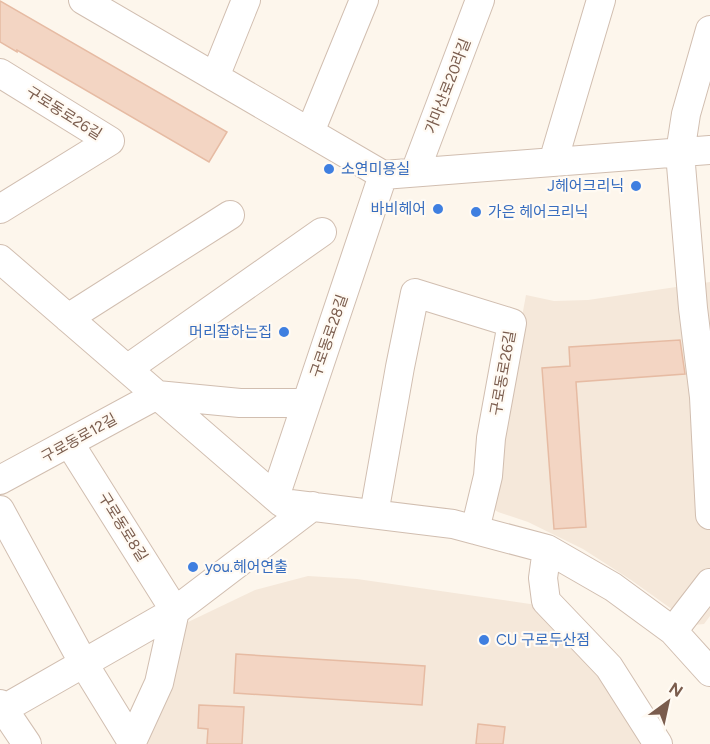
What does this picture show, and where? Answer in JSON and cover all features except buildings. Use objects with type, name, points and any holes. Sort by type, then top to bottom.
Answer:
[{"type":"street","points":[[83,0],[115,8],[215,77],[383,175],[710,150]]},
{"type":"street","points":[[215,77],[246,0]]},
{"type":"street","points":[[310,132],[364,0]]},
{"type":"street","name":"가마산로20라길","points":[[415,172],[480,0]]},
{"type":"street","points":[[553,162],[601,0]]},
{"type":"street","points":[[710,30],[686,114],[680,153],[693,308],[707,429],[710,515]]},
{"type":"street","name":"구로동로26길","points":[[0,73],[110,141],[0,209]]},
{"type":"street","name":"구로동로28길","points":[[275,496],[383,175]]},
{"type":"street","points":[[68,318],[230,215]]},
{"type":"street","points":[[127,369],[322,232]]},
{"type":"street","points":[[0,259],[282,503],[453,524],[547,549],[613,587],[673,632],[710,672]]},
{"type":"street","name":"구로동로26길","points":[[374,514],[416,293],[512,323],[491,438],[488,476],[475,530]]},
{"type":"street","points":[[157,394],[240,403],[306,404]]},
{"type":"street","name":"구로동로12길","points":[[0,480],[70,444],[157,394]]},
{"type":"street","name":"구로동로8길","points":[[70,444],[175,611]]},
{"type":"street","points":[[27,744],[1,708],[84,664],[175,611],[313,506]]},
{"type":"street","points":[[0,510],[84,664],[132,743]]},
{"type":"street","points":[[547,549],[543,578],[546,601],[609,667],[658,744]]},
{"type":"street","points":[[673,632],[710,584]]},
{"type":"street","points":[[132,743],[159,683],[175,611]]},
{"type":"shaded area","points":[[710,282],[710,616],[704,624],[694,625],[583,549],[528,522],[490,507],[498,446],[526,295],[554,301],[588,300]]},
{"type":"shaded area","points":[[308,576],[357,579],[537,605],[592,665],[642,744],[139,744],[186,623],[255,590]]},
{"type":"place","name":"소연미용실","points":[[329,169]]},
{"type":"place","name":"J헤어크리닉","points":[[636,186]]},
{"type":"place","name":"바비헤어","points":[[438,209]]},
{"type":"place","name":"가은 헤어크리닉","points":[[476,212]]},
{"type":"place","name":"머리잘하는집","points":[[284,332]]},
{"type":"place","name":"you.헤어연출","points":[[193,567]]},
{"type":"place","name":"CU 구로두산점","points":[[484,640]]}]
